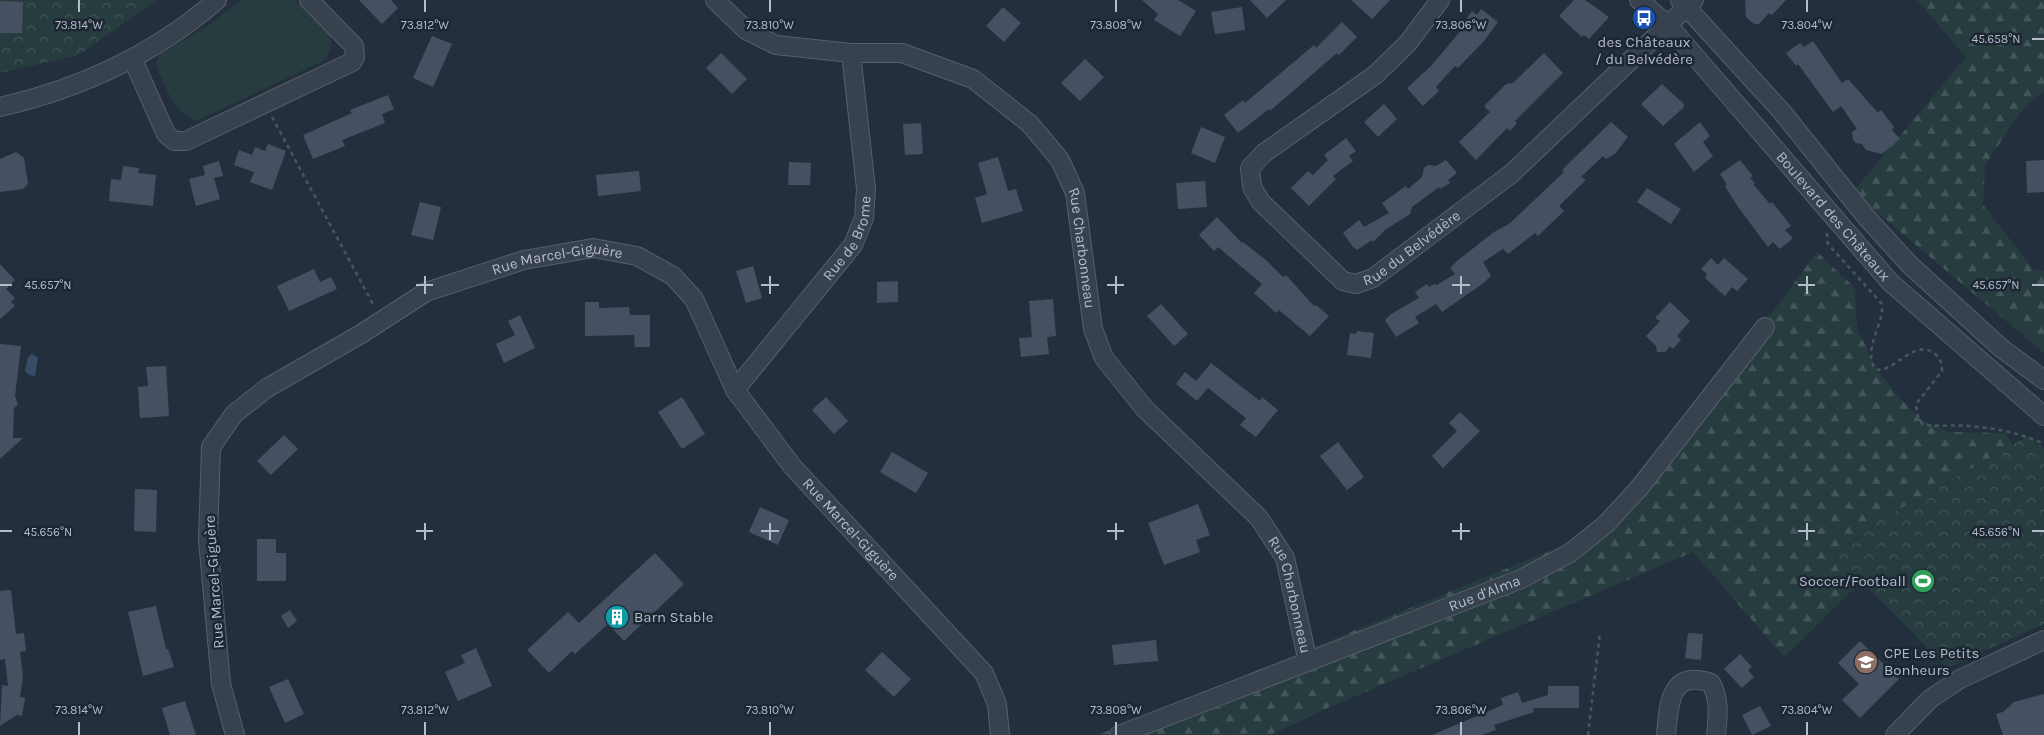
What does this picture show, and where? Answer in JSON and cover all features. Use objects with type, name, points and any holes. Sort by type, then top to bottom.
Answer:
[{"type":"street","points":[[0,108],[57,91],[133,60],[198,17],[217,0]]},
{"type":"street","points":[[133,60],[166,134],[174,142],[186,141],[348,65],[355,57],[355,51],[350,41],[308,0]]},
{"type":"street","name":"Rue Charbonneau","points":[[715,0],[746,30],[776,45],[851,52],[902,53],[973,79],[1030,124],[1060,160],[1075,194],[1093,329],[1104,358],[1145,410],[1259,518],[1285,558],[1308,662]]},
{"type":"street","name":"Rue du Belvédère","points":[[1440,0],[1408,43],[1375,75],[1264,153],[1250,168],[1252,186],[1261,202],[1342,281],[1356,284],[1373,278],[1511,174],[1668,25],[1687,2]]},
{"type":"street","name":"Boulevard des Châteaux","points":[[1639,0],[1668,25],[1890,282],[2044,416]]},
{"type":"street","name":"Boulevard des Châteaux","points":[[1687,2],[1783,113],[1867,218],[1910,265],[2001,348],[2044,380]]},
{"type":"street","name":"Rue de Brome","points":[[735,390],[853,245],[864,218],[866,189],[851,52]]},
{"type":"street","name":"Rue Marcel-Giguère","points":[[235,735],[221,684],[208,540],[211,447],[234,414],[267,388],[382,321],[426,292],[524,260],[593,248],[637,256],[673,276],[694,299],[735,390],[792,466],[984,673],[997,704],[1000,735]]},
{"type":"street","name":"Rue d'Alma","points":[[1119,735],[1521,579],[1570,553],[1606,524],[1640,487],[1765,328]]},
{"type":"street","points":[[1895,735],[1930,699],[1960,679],[2044,640]]},
{"type":"street","points":[[1666,735],[1670,697],[1686,682],[1699,679],[1711,683],[1716,694],[1718,707],[1716,735]]},
{"type":"path","points":[[265,104],[382,321]]},
{"type":"path","points":[[1827,232],[1828,244],[1882,304],[1883,312],[1870,351],[1874,367],[1879,370],[1891,367],[1913,351],[1921,349],[1930,350],[1938,357],[1942,364],[1938,379],[1916,404],[1917,414],[1922,424],[1938,428],[1967,426],[1990,428],[2016,434],[2044,444]]},
{"type":"path","points":[[1588,735],[1600,633]]},
{"type":"green space","points":[[0,0],[157,0],[79,55],[0,73]]},
{"type":"green space","points":[[241,0],[294,0],[318,20],[330,34],[329,51],[323,61],[197,121],[182,112],[171,98],[156,66],[159,55],[212,23]]},
{"type":"green space","points":[[1917,0],[2044,0],[2044,91],[2023,109],[1985,165],[1983,205],[2034,270],[2044,271],[2044,353],[1853,192],[1966,57]]},
{"type":"green space","points":[[1817,252],[1855,288],[1857,328],[1878,372],[1918,418],[1949,432],[2005,433],[2013,445],[1880,520],[1835,554],[1863,580],[1784,657],[1693,552],[1323,710],[1271,735],[1098,735],[1596,532],[1641,490]]},
{"type":"green space","points":[[2028,436],[2044,448],[2044,624],[1947,668],[1835,555],[1880,520]]},
{"type":"water","points":[[32,354],[38,358],[35,376],[29,375],[25,371],[28,357]]},
{"type":"building","points":[[359,0],[391,0],[398,8],[382,24]]},
{"type":"building","points":[[1142,0],[1178,0],[1196,11],[1180,36],[1154,20],[1158,14]]},
{"type":"building","points":[[1250,0],[1286,0],[1267,18]]},
{"type":"building","points":[[1351,0],[1390,0],[1372,19]]},
{"type":"building","points":[[1574,0],[1585,0],[1609,17],[1589,39],[1584,35],[1582,37],[1559,16]]},
{"type":"building","points":[[1745,0],[1786,0],[1772,15],[1769,13],[1759,24],[1754,24],[1746,17]]},
{"type":"building","points":[[0,1],[23,2],[22,33],[0,33]]},
{"type":"building","points":[[1003,7],[1021,23],[1004,42],[986,26]]},
{"type":"building","points":[[1242,7],[1245,30],[1215,34],[1211,12]]},
{"type":"building","points":[[1481,9],[1498,22],[1484,41],[1458,68],[1455,66],[1436,87],[1439,91],[1423,106],[1407,88],[1431,66],[1464,27],[1462,25],[1472,11],[1477,15]]},
{"type":"building","points":[[1342,22],[1357,37],[1339,55],[1337,53],[1270,111],[1269,109],[1238,133],[1224,115],[1243,100],[1245,103],[1314,45],[1316,48]]},
{"type":"building","points":[[432,36],[452,44],[433,87],[413,78]]},
{"type":"building","points":[[1813,41],[1842,83],[1848,79],[1878,113],[1881,110],[1894,127],[1892,130],[1900,139],[1882,154],[1866,150],[1862,144],[1856,143],[1853,140],[1852,132],[1857,129],[1841,106],[1833,112],[1798,64],[1796,66],[1786,53],[1800,43],[1804,47]]},
{"type":"building","points":[[721,53],[747,79],[732,94],[706,68]]},
{"type":"building","points":[[1544,53],[1563,73],[1515,121],[1517,123],[1510,131],[1507,128],[1476,160],[1459,142],[1490,112],[1484,106],[1506,84],[1513,83]]},
{"type":"building","points":[[1085,59],[1104,77],[1080,101],[1061,83]]},
{"type":"building","points":[[1662,84],[1684,104],[1684,107],[1663,126],[1641,104]]},
{"type":"building","points":[[388,95],[394,109],[382,114],[385,123],[342,140],[345,146],[313,159],[303,135],[352,113],[350,110]]},
{"type":"building","points":[[1384,104],[1397,119],[1378,137],[1364,122]]},
{"type":"building","points":[[1611,122],[1628,137],[1615,154],[1606,159],[1603,156],[1581,177],[1586,180],[1559,206],[1564,211],[1538,236],[1535,233],[1508,254],[1503,249],[1483,262],[1491,276],[1482,284],[1442,312],[1436,304],[1415,317],[1419,323],[1396,337],[1385,320],[1391,314],[1419,298],[1415,292],[1427,284],[1429,287],[1434,284],[1437,285],[1455,274],[1450,268],[1457,261],[1494,232],[1509,224],[1564,172],[1562,170]]},
{"type":"building","points":[[1700,122],[1710,136],[1703,142],[1713,156],[1694,172],[1674,144]]},
{"type":"building","points":[[921,123],[923,154],[905,155],[903,124]]},
{"type":"building","points":[[1201,127],[1225,137],[1215,163],[1191,153]]},
{"type":"building","points":[[1346,138],[1356,151],[1349,156],[1353,161],[1333,176],[1336,179],[1309,206],[1291,188],[1308,171],[1313,175],[1328,160],[1324,155]]},
{"type":"building","points":[[268,144],[286,151],[272,190],[250,182],[254,172],[234,165],[239,150],[252,155],[255,147],[265,151]]},
{"type":"building","points":[[16,152],[24,158],[28,184],[23,189],[0,192],[0,159]]},
{"type":"building","points":[[998,157],[1008,191],[1016,189],[1023,211],[982,223],[975,198],[987,194],[978,163]]},
{"type":"building","points":[[1446,160],[1457,173],[1448,180],[1450,183],[1440,189],[1439,187],[1412,207],[1410,214],[1385,230],[1373,242],[1372,240],[1357,250],[1353,247],[1343,233],[1359,220],[1364,227],[1389,213],[1382,203],[1406,186],[1408,189],[1422,177],[1424,168],[1428,165],[1436,166]]},
{"type":"building","points":[[1740,160],[1753,176],[1750,178],[1755,183],[1753,184],[1770,204],[1772,202],[1791,226],[1785,230],[1793,238],[1780,249],[1773,242],[1768,247],[1725,186],[1727,185],[1720,174]]},
{"type":"building","points":[[2044,160],[2044,192],[2027,193],[2026,161]]},
{"type":"building","points":[[219,161],[223,176],[214,178],[220,199],[196,206],[189,179],[205,175],[203,166]]},
{"type":"building","points":[[789,162],[811,163],[810,185],[788,185]]},
{"type":"building","points":[[123,166],[139,168],[138,173],[156,175],[153,206],[109,201],[111,179],[121,180]]},
{"type":"building","points":[[639,171],[641,191],[598,196],[596,175]]},
{"type":"building","points":[[1205,181],[1207,207],[1178,209],[1176,183]]},
{"type":"building","points":[[1647,188],[1681,209],[1671,224],[1637,202]]},
{"type":"building","points":[[420,202],[441,207],[433,240],[411,235]]},
{"type":"building","points":[[1217,217],[1242,243],[1267,261],[1283,277],[1286,275],[1314,306],[1316,305],[1329,316],[1310,336],[1279,310],[1276,313],[1254,293],[1262,284],[1218,247],[1214,251],[1199,235]]},
{"type":"building","points":[[1711,258],[1718,265],[1724,258],[1748,279],[1737,291],[1732,287],[1725,296],[1705,278],[1707,274],[1701,269]]},
{"type":"building","points":[[0,264],[15,280],[6,289],[15,298],[11,302],[15,306],[0,319]]},
{"type":"building","points":[[753,266],[762,298],[746,303],[736,271]]},
{"type":"building","points":[[314,269],[320,282],[331,277],[337,289],[289,311],[277,286]]},
{"type":"building","points":[[898,281],[898,302],[877,303],[877,282]]},
{"type":"building","points":[[1053,299],[1056,336],[1047,337],[1049,354],[1021,357],[1019,338],[1032,337],[1029,301]]},
{"type":"building","points":[[585,302],[599,302],[599,308],[629,307],[630,315],[650,315],[650,347],[635,347],[634,335],[585,336]]},
{"type":"building","points":[[1670,302],[1690,321],[1677,336],[1681,340],[1673,349],[1670,346],[1665,352],[1657,352],[1656,346],[1646,336],[1660,321],[1655,318]]},
{"type":"building","points":[[1161,304],[1188,334],[1174,346],[1147,316]]},
{"type":"building","points":[[520,315],[535,348],[504,363],[496,344],[515,335],[508,321]]},
{"type":"building","points":[[1357,331],[1374,333],[1371,358],[1347,355],[1350,333],[1356,334]]},
{"type":"building","points":[[0,344],[21,346],[15,396],[18,405],[14,408],[13,438],[23,438],[0,459]]},
{"type":"building","points":[[1211,363],[1260,401],[1262,397],[1278,410],[1256,437],[1240,425],[1246,418],[1208,388],[1197,401],[1176,384],[1185,372],[1196,381]]},
{"type":"building","points":[[166,366],[169,416],[140,418],[138,387],[148,386],[146,367]]},
{"type":"building","points":[[682,397],[705,434],[682,449],[658,412]]},
{"type":"building","points":[[826,397],[848,421],[834,434],[812,410]]},
{"type":"building","points":[[1460,412],[1480,431],[1443,468],[1432,456],[1457,431],[1449,423]]},
{"type":"building","points":[[284,435],[298,449],[271,475],[257,461]]},
{"type":"building","points":[[1338,442],[1364,477],[1347,490],[1320,456]]},
{"type":"building","points":[[892,452],[928,473],[916,493],[880,472]]},
{"type":"building","points":[[135,489],[157,490],[156,532],[134,531]]},
{"type":"building","points":[[1198,504],[1210,535],[1196,540],[1200,552],[1164,565],[1148,523]]},
{"type":"building","points":[[760,507],[789,520],[778,545],[749,532]]},
{"type":"building","points":[[257,539],[276,539],[276,553],[286,553],[286,581],[257,581]]},
{"type":"building","name":"Barn Stable","points":[[655,553],[684,584],[624,641],[608,624],[575,654],[572,651],[549,673],[527,650],[568,612],[579,623]]},
{"type":"building","points":[[11,590],[16,634],[24,633],[26,651],[20,652],[23,677],[20,697],[25,698],[22,716],[17,715],[0,726],[2,685],[8,686],[5,659],[0,660],[0,591]]},
{"type":"building","points":[[156,606],[166,649],[168,649],[174,667],[143,676],[128,612]]},
{"type":"building","points":[[290,610],[297,621],[288,628],[281,616]]},
{"type":"building","points":[[1688,633],[1703,634],[1701,660],[1685,658]]},
{"type":"building","points":[[1156,640],[1158,661],[1114,665],[1112,645]]},
{"type":"building","points":[[1860,641],[1899,679],[1860,718],[1842,700],[1859,684],[1838,663]]},
{"type":"building","points":[[476,648],[492,686],[458,701],[445,672],[465,663],[461,655]]},
{"type":"building","points":[[882,652],[911,679],[894,697],[865,670]]},
{"type":"building","points":[[1740,654],[1752,667],[1748,670],[1754,677],[1742,688],[1724,669]]},
{"type":"building","points":[[288,679],[304,714],[285,723],[269,687]]},
{"type":"building","points":[[1548,686],[1579,686],[1579,708],[1533,708],[1534,712],[1494,725],[1496,730],[1482,735],[1432,735],[1503,705],[1501,698],[1518,692],[1522,703],[1548,695]]},
{"type":"building","points":[[2044,694],[2044,735],[2003,735],[1996,714],[2003,712],[2014,702]]},
{"type":"building","points":[[185,701],[196,735],[170,735],[162,708]]},
{"type":"building","points":[[1760,706],[1771,726],[1752,735],[1742,715]]},
{"type":"place","name":"des Châteaux / du Belvédère","points":[[1644,18]]},
{"type":"place","name":"Soccer/Football","points":[[1923,581]]},
{"type":"place","name":"Barn Stable","points":[[617,617]]},
{"type":"place","name":"CPE Les Petits Bonheurs","points":[[1866,662]]}]
